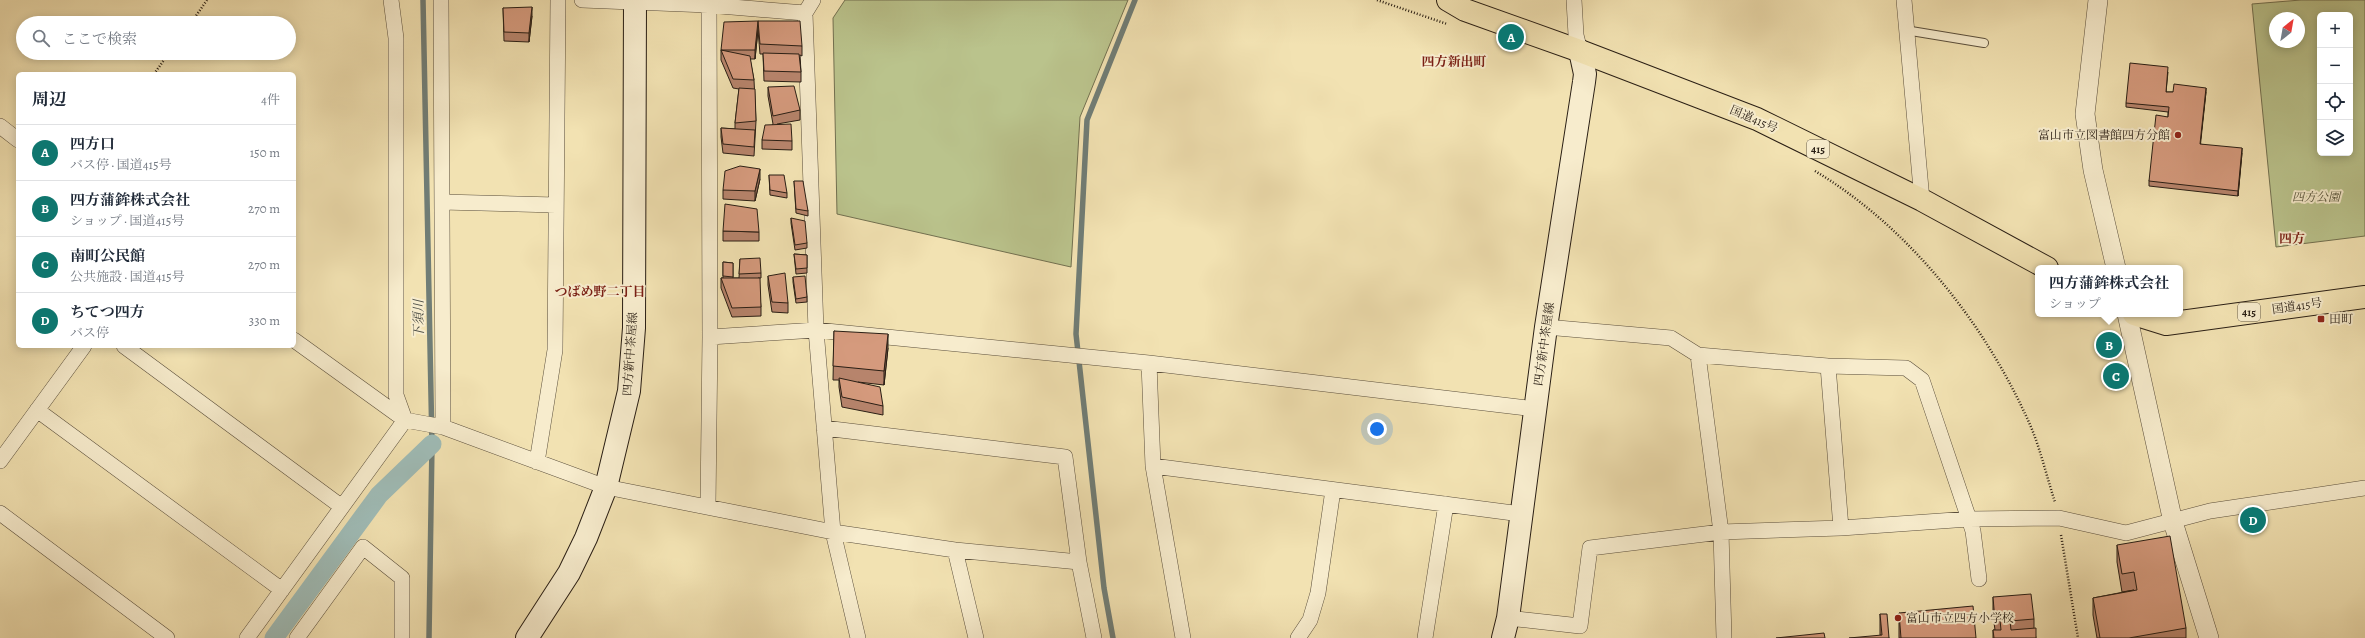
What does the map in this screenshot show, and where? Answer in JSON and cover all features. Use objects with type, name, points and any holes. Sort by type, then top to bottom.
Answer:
[{"type":"highway","name":"国道415号","points":[[1448,0],[1465,10],[1580,51],[1757,119],[1922,200],[2041,265]]},
{"type":"highway","name":"国道415号","points":[[2144,317],[2166,324],[2365,297]]},
{"type":"main road","name":"四方新中茶屋線","points":[[527,638],[569,573],[586,538],[606,487],[629,391],[634,328],[635,1]]},
{"type":"main road","name":"四方新中茶屋線","points":[[1506,628],[1546,327],[1584,82],[1585,74],[1580,51]]},
{"type":"street","points":[[391,0],[396,38],[396,395],[405,420]]},
{"type":"street","points":[[441,0],[444,427]]},
{"type":"street","points":[[537,462],[555,350],[558,0]]},
{"type":"street","points":[[582,0],[708,3],[804,13]]},
{"type":"street","points":[[813,0],[804,13],[816,330],[833,532],[858,638]]},
{"type":"street","points":[[1574,0],[1576,35],[1580,51]]},
{"type":"street","points":[[1904,0],[1905,30],[1922,200]]},
{"type":"street","points":[[2098,0],[2085,114],[2093,170],[2115,265]]},
{"type":"street","points":[[708,3],[710,337],[708,505]]},
{"type":"street","points":[[0,126],[16,138]]},
{"type":"street","points":[[442,202],[556,205]]},
{"type":"street","points":[[2128,317],[2173,522],[2209,638]]},
{"type":"street","points":[[1546,327],[1671,338],[1698,355],[1828,366],[1906,368],[1922,380],[1973,531],[1979,579]]},
{"type":"street","points":[[710,337],[816,330],[1149,363],[1535,409]]},
{"type":"street","points":[[296,341],[405,420],[444,427],[606,487],[708,505],[833,532],[955,550],[1079,562]]},
{"type":"street","points":[[0,461],[83,348]]},
{"type":"street","points":[[127,348],[342,507]]},
{"type":"street","points":[[1698,355],[1721,532],[1724,638]]},
{"type":"street","points":[[1149,363],[1153,466],[1183,638]]},
{"type":"street","points":[[1828,366],[1841,528]]},
{"type":"street","points":[[37,410],[282,590]]},
{"type":"street","points":[[247,638],[405,420]]},
{"type":"street","points":[[824,428],[1065,457],[1079,562],[1094,638]]},
{"type":"street","points":[[1153,466],[1522,514]]},
{"type":"street","points":[[1506,628],[1580,626],[1590,548],[1721,532],[1841,528],[1969,519],[2059,518],[2126,533],[2173,522],[2210,511],[2365,488]]},
{"type":"street","points":[[1298,638],[1310,620],[1318,593],[1333,490]]},
{"type":"street","points":[[1425,638],[1446,504]]},
{"type":"street","points":[[0,513],[167,638]]},
{"type":"street","points":[[297,638],[363,547],[402,578],[402,638]]},
{"type":"street","points":[[955,550],[976,638]]},
{"type":"lane","points":[[1905,30],[1984,42]]},
{"type":"path","points":[[196,16],[207,0]]},
{"type":"path","points":[[155,72],[164,60]]},
{"type":"path","points":[[1808,167],[1827,179],[1875,216],[1940,278],[1996,358],[2031,428],[2057,509]]},
{"type":"path","points":[[2060,528],[2078,638]]},
{"type":"green space","points":[[845,0],[1128,0],[1080,117],[1071,267],[837,214],[833,18]]},
{"type":"green space","name":"四方公園","points":[[2301,0],[2365,0],[2365,236],[2276,247],[2252,4]]},
{"type":"building","points":[[532,7],[529,33],[504,32],[503,8]]},
{"type":"building","points":[[758,21],[755,50],[721,50],[724,22]]},
{"type":"building","points":[[758,21],[800,21],[802,46],[760,44]]},
{"type":"building","points":[[721,50],[750,56],[754,80],[733,79]]},
{"type":"building","points":[[763,53],[799,54],[801,72],[764,71]]},
{"type":"building","name":"富山市立図書館四方分館","points":[[2130,63],[2168,67],[2166,92],[2173,92],[2174,84],[2206,88],[2200,144],[2242,148],[2238,191],[2149,181],[2156,115],[2168,117],[2169,107],[2126,103]]},
{"type":"building","points":[[794,86],[800,110],[773,116],[768,87]]},
{"type":"building","points":[[739,88],[755,89],[756,121],[735,123]]},
{"type":"building","points":[[791,124],[792,141],[762,140],[765,125]]},
{"type":"building","points":[[721,128],[755,130],[754,147],[723,144]]},
{"type":"building","points":[[740,166],[760,169],[755,191],[723,190],[725,171]]},
{"type":"building","points":[[769,175],[784,175],[787,193],[770,190]]},
{"type":"building","points":[[794,181],[803,181],[808,211],[796,209]]},
{"type":"building","points":[[725,204],[757,209],[759,232],[723,231]]},
{"type":"building","points":[[791,218],[805,221],[807,243],[795,245]]},
{"type":"building","points":[[794,254],[807,255],[807,268],[796,269]]},
{"type":"building","points":[[760,258],[761,273],[739,274],[740,259]]},
{"type":"building","points":[[723,262],[733,263],[733,277],[723,276]]},
{"type":"building","points":[[785,273],[788,303],[772,302],[768,276]]},
{"type":"building","points":[[805,276],[807,297],[796,299],[793,277]]},
{"type":"building","points":[[721,278],[760,278],[761,307],[732,308]]},
{"type":"building","points":[[834,331],[888,334],[884,371],[833,366]]},
{"type":"building","points":[[839,378],[880,387],[883,406],[842,397]]},
{"type":"building","points":[[2170,536],[2186,628],[2129,638],[2100,638],[2093,598],[2137,590],[2134,572],[2122,574],[2117,545]]},
{"type":"building","points":[[2031,594],[2034,619],[2010,621],[2011,630],[2036,628],[2036,638],[1994,638],[1993,630],[2001,630],[2000,620],[1995,621],[1993,597]]},
{"type":"building","points":[[1973,606],[1976,638],[1901,638],[1899,613]]},
{"type":"building","points":[[1880,614],[1887,614],[1889,638],[1849,638],[1882,635]]},
{"type":"building","points":[[1824,633],[1825,638],[1776,638]]},
{"type":"waterway","name":"下須川","points":[[423,0],[432,444],[429,638]]},
{"type":"waterway","points":[[1113,638],[1104,588],[1076,334],[1087,120],[1135,0]]},
{"type":"waterway","points":[[274,638],[379,495],[432,444]]},
{"type":"place","name":"四方口","points":[[1511,37]]},
{"type":"place","name":"富山市立図書館四方分館","points":[[2178,135]]},
{"type":"place","name":"田町","points":[[2321,319]]},
{"type":"place","name":"四方蒲鉾株式会社","points":[[2109,345]]},
{"type":"place","name":"南町公民館","points":[[2116,376]]},
{"type":"place","name":"ちてつ四方","points":[[2253,520]]},
{"type":"place","name":"富山市立四方小学校","points":[[1898,618]]},
{"type":"district","name":"四方新出町","points":[[1454,61]]},
{"type":"district","name":"四方","points":[[2292,238]]},
{"type":"district","name":"つばめ野二丁目","points":[[600,291]]}]
